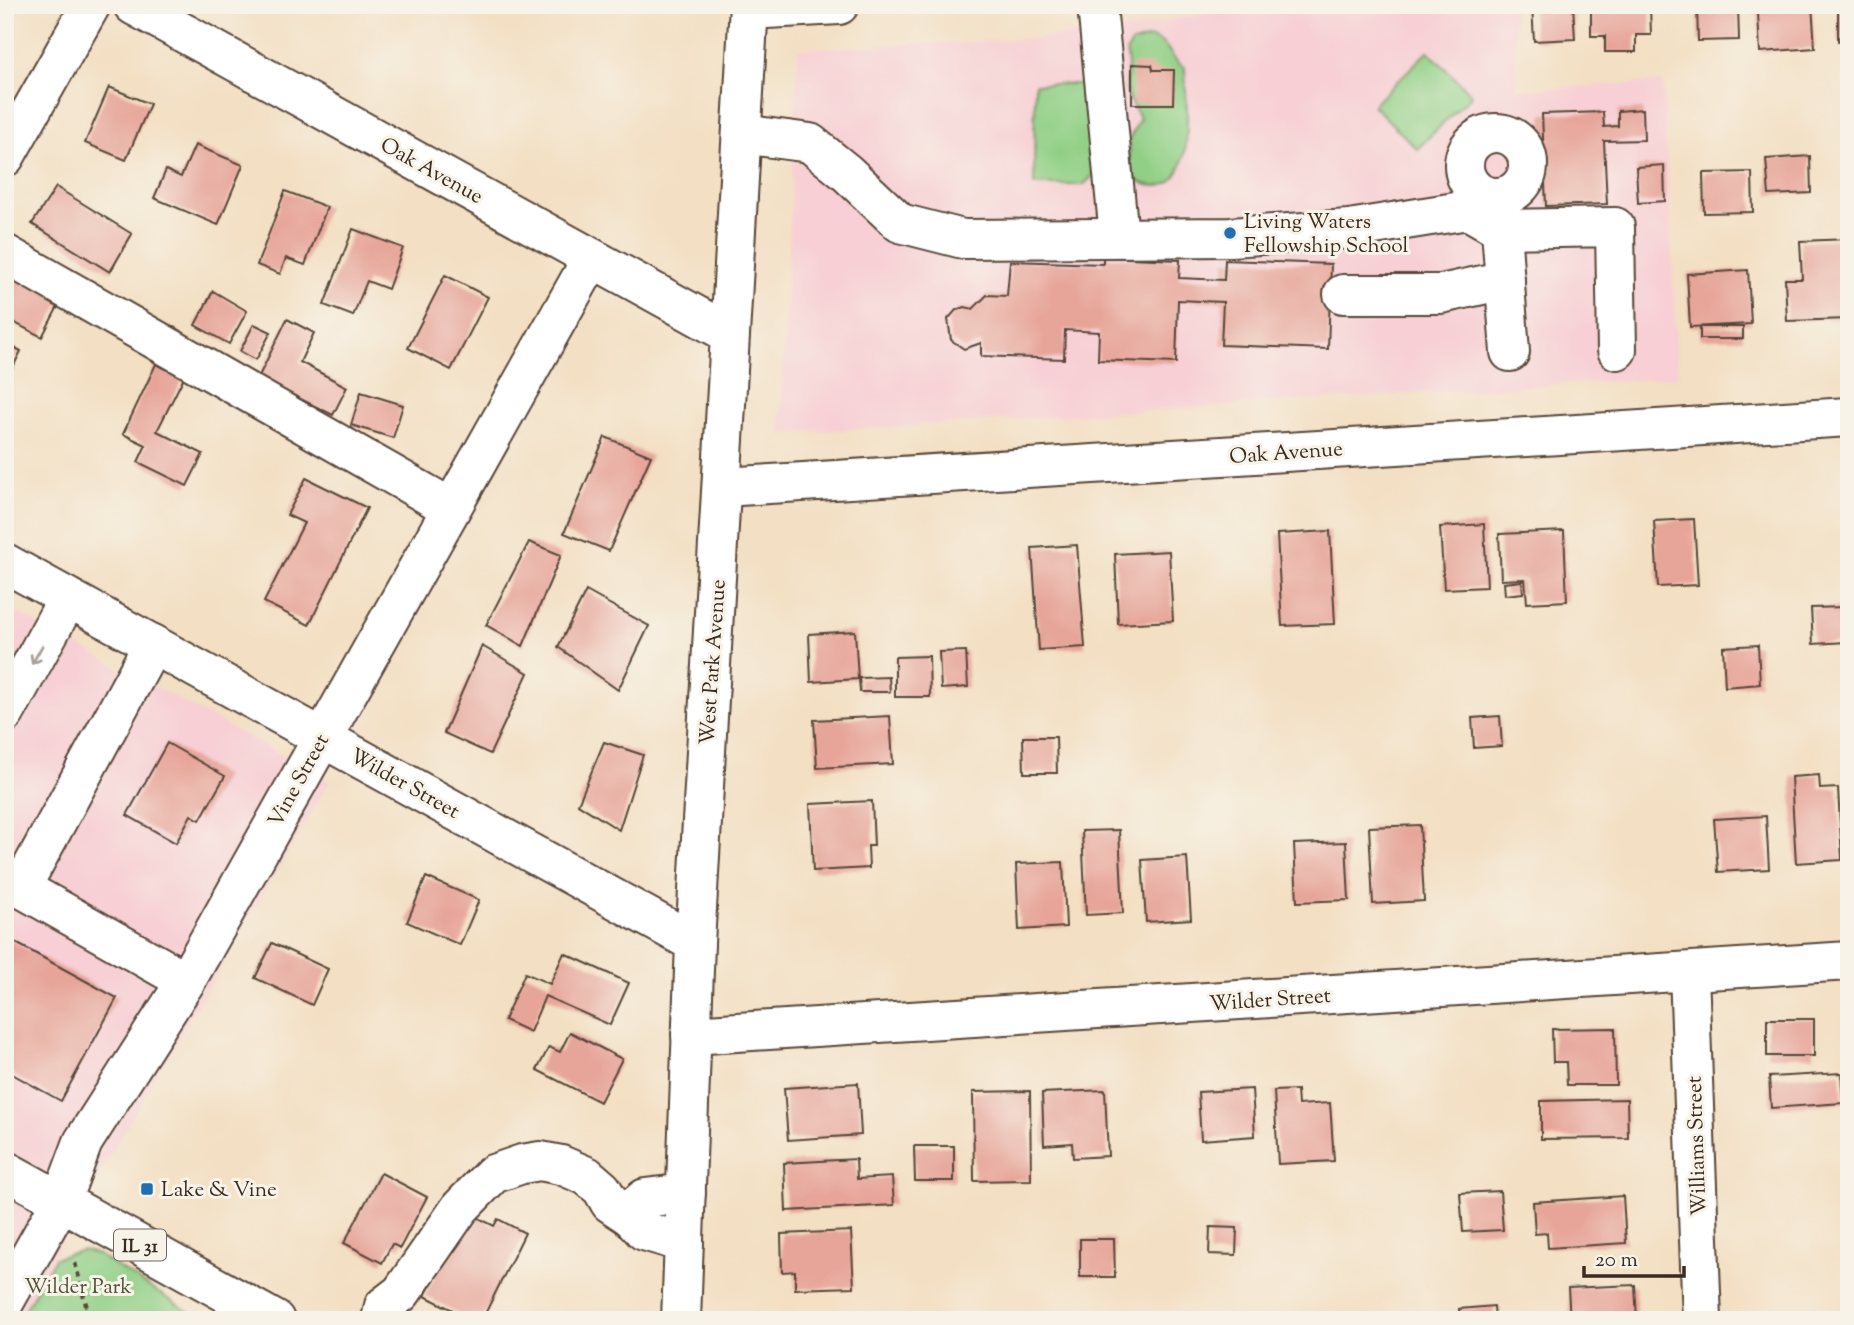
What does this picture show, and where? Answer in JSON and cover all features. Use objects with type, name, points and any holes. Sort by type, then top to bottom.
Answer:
[{"type":"street","points":[[5,157],[91,5]]},
{"type":"street","name":"Oak Avenue","points":[[133,5],[730,334]]},
{"type":"street","points":[[749,8],[839,5]]},
{"type":"street","points":[[1097,5],[1119,237]]},
{"type":"street","name":"West Park Avenue","points":[[681,1320],[695,943],[749,8]]},
{"type":"street","points":[[742,134],[810,143],[847,173],[900,223],[963,239],[1230,237],[1349,229],[1474,202],[1501,229],[1510,352]]},
{"type":"street","points":[[1501,229],[1615,228],[1617,350]]},
{"type":"street","points":[[5,254],[451,508]]},
{"type":"street","name":"Vine Street","points":[[5,1301],[61,1201],[83,1142],[186,981],[592,258]]},
{"type":"street","points":[[1343,293],[1441,294],[1505,280]]},
{"type":"street","name":"Oak Avenue","points":[[723,487],[1849,417]]},
{"type":"street","name":"Wilder Street","points":[[5,563],[695,943]]},
{"type":"street","points":[[5,713],[68,598]]},
{"type":"street","points":[[153,644],[21,888],[186,981]]},
{"type":"street","name":"Wilder Street","points":[[691,1035],[1849,961]]},
{"type":"street","name":"Williams Street","points":[[1689,972],[1702,1320]]},
{"type":"street","points":[[381,1320],[384,1306],[401,1293],[460,1208],[493,1174],[506,1169],[540,1161],[561,1165],[587,1175],[602,1189],[610,1203],[631,1217],[644,1231],[684,1243]]},
{"type":"street","name":"IL 31","points":[[5,1170],[275,1320]]},
{"type":"street","points":[[631,1217],[632,1209],[645,1198],[686,1193]]},
{"type":"path","points":[[75,1263],[90,1320]]},
{"type":"shaded area","name":"Living Waters Fellowship School","points":[[1240,5],[1513,5],[1518,90],[1663,82],[1678,377],[780,434],[798,49],[1032,39],[1134,29]]},
{"type":"shaded area","points":[[5,606],[330,781],[105,1163],[19,1320],[5,1320]]},
{"type":"green space","points":[[1150,38],[1166,46],[1185,68],[1187,136],[1184,154],[1180,170],[1171,181],[1159,186],[1143,183],[1130,173],[1129,140],[1140,118],[1128,96],[1126,53],[1132,43]]},
{"type":"green space","points":[[1428,51],[1472,95],[1417,149],[1373,105]]},
{"type":"green space","points":[[1035,84],[1083,84],[1099,91],[1095,167],[1091,178],[1083,185],[1034,185]]},
{"type":"green space","name":"Wilder Park","points":[[83,1250],[98,1255],[202,1320],[19,1320],[55,1258]]},
{"type":"building","points":[[1532,5],[1573,5],[1575,39],[1534,41]]},
{"type":"building","points":[[1591,5],[1650,5],[1651,35],[1636,35],[1636,52],[1605,52],[1605,36],[1591,36]]},
{"type":"building","points":[[1697,5],[1738,5],[1739,40],[1698,41]]},
{"type":"building","points":[[1743,5],[1812,5],[1815,48],[1760,52],[1758,13],[1744,13]]},
{"type":"building","points":[[1838,5],[1849,5],[1849,41],[1838,41]]},
{"type":"building","points":[[1132,64],[1152,65],[1153,70],[1174,70],[1173,104],[1132,104]]},
{"type":"building","points":[[109,87],[150,104],[126,160],[85,143]]},
{"type":"building","points":[[1643,109],[1644,140],[1604,141],[1607,204],[1546,206],[1542,114],[1603,112],[1604,127],[1618,126],[1618,111]]},
{"type":"building","points":[[195,145],[243,165],[218,225],[154,198],[166,170],[181,177]]},
{"type":"building","points":[[1810,156],[1811,193],[1769,195],[1766,159]]},
{"type":"building","points":[[1664,165],[1665,201],[1638,203],[1636,167]]},
{"type":"building","points":[[1752,172],[1753,212],[1704,213],[1703,173]]},
{"type":"building","points":[[56,187],[132,234],[110,272],[32,224]]},
{"type":"building","points":[[285,191],[327,207],[305,265],[286,258],[280,274],[257,265]]},
{"type":"building","points":[[353,229],[403,248],[388,289],[367,281],[353,316],[324,305]]},
{"type":"building","points":[[1849,239],[1849,319],[1787,321],[1785,279],[1802,279],[1800,241]]},
{"type":"building","points":[[1103,257],[1180,260],[1179,278],[1224,280],[1225,260],[1331,264],[1328,349],[1221,345],[1223,302],[1178,300],[1176,363],[1098,360],[1099,332],[1065,330],[1064,359],[981,356],[981,343],[964,349],[951,340],[948,319],[956,310],[965,307],[973,309],[987,295],[1007,296],[1010,261],[1103,264]]},
{"type":"building","points":[[1748,270],[1751,324],[1690,327],[1687,274]]},
{"type":"building","points":[[15,272],[63,297],[42,337],[5,318],[5,289]]},
{"type":"building","points":[[445,275],[488,297],[451,370],[408,348]]},
{"type":"building","points":[[213,291],[247,311],[229,344],[195,325]]},
{"type":"building","points":[[287,319],[314,333],[300,362],[347,387],[333,415],[258,378]]},
{"type":"building","points":[[254,324],[271,332],[256,360],[240,351]]},
{"type":"building","points":[[1700,327],[1743,327],[1743,339],[1700,339]]},
{"type":"building","points":[[5,343],[21,351],[5,383]]},
{"type":"building","points":[[156,364],[184,377],[157,431],[203,454],[187,486],[138,462],[146,445],[123,434]]},
{"type":"building","points":[[361,392],[403,405],[393,438],[351,425]]},
{"type":"building","points":[[605,437],[651,456],[609,551],[564,533]]},
{"type":"building","points":[[306,478],[367,508],[309,625],[264,602],[304,523],[287,515]]},
{"type":"building","points":[[1694,519],[1698,585],[1658,587],[1654,521]]},
{"type":"building","points":[[1484,524],[1487,587],[1444,589],[1440,527]]},
{"type":"building","points":[[1330,531],[1335,624],[1282,626],[1277,534]]},
{"type":"building","points":[[1564,531],[1567,601],[1527,603],[1525,579],[1501,580],[1499,534]]},
{"type":"building","points":[[529,542],[561,555],[523,646],[486,625]]},
{"type":"building","points":[[1077,545],[1085,647],[1039,650],[1032,548]]},
{"type":"building","points":[[1169,551],[1173,621],[1118,624],[1115,554]]},
{"type":"building","points":[[1522,581],[1523,593],[1505,595],[1504,583]]},
{"type":"building","points":[[586,591],[649,626],[618,690],[558,647]]},
{"type":"building","points":[[1845,607],[1847,642],[1813,644],[1811,608]]},
{"type":"building","points":[[855,631],[858,679],[811,682],[809,634]]},
{"type":"building","points":[[1758,645],[1760,684],[1725,687],[1723,647]]},
{"type":"building","points":[[482,646],[528,673],[490,754],[444,733]]},
{"type":"building","points":[[966,651],[968,687],[941,689],[939,652]]},
{"type":"building","points":[[929,656],[930,697],[895,697],[895,657]]},
{"type":"building","points":[[889,677],[890,692],[860,692],[859,678]]},
{"type":"building","points":[[890,716],[893,764],[817,768],[814,720]]},
{"type":"building","points":[[1500,716],[1502,746],[1474,748],[1472,718]]},
{"type":"building","points":[[1023,737],[1056,737],[1057,773],[1024,773]]},
{"type":"building","points":[[604,742],[643,755],[619,830],[578,804]]},
{"type":"building","points":[[167,743],[225,776],[200,820],[191,815],[176,843],[127,815]]},
{"type":"building","points":[[1819,775],[1820,789],[1838,788],[1842,860],[1796,863],[1791,777]]},
{"type":"building","points":[[872,801],[874,846],[868,846],[869,868],[813,871],[810,804]]},
{"type":"building","points":[[1766,816],[1769,869],[1718,872],[1714,819]]},
{"type":"building","points":[[1420,825],[1424,901],[1373,904],[1369,827]]},
{"type":"building","points":[[1119,830],[1123,913],[1086,915],[1082,831]]},
{"type":"building","points":[[1346,842],[1349,900],[1297,902],[1294,844]]},
{"type":"building","points":[[1187,857],[1191,919],[1146,922],[1142,860]]},
{"type":"building","points":[[1063,862],[1066,927],[1019,930],[1016,864]]},
{"type":"building","points":[[426,877],[479,900],[460,945],[407,922]]},
{"type":"building","points":[[5,937],[117,998],[61,1101],[5,1070]]},
{"type":"building","points":[[272,943],[328,969],[312,1005],[255,978]]},
{"type":"building","points":[[564,953],[629,983],[610,1025],[545,996],[530,1032],[504,1020],[525,973],[550,984]]},
{"type":"building","points":[[1767,1019],[1814,1019],[1814,1056],[1767,1056]]},
{"type":"building","points":[[1615,1028],[1616,1085],[1567,1085],[1566,1062],[1553,1062],[1552,1029]]},
{"type":"building","points":[[570,1032],[622,1059],[600,1102],[537,1070],[549,1047],[560,1052]]},
{"type":"building","points":[[1841,1073],[1843,1103],[1771,1108],[1769,1077]]},
{"type":"building","points":[[858,1083],[861,1135],[788,1140],[784,1088]]},
{"type":"building","points":[[1252,1089],[1255,1136],[1201,1140],[1198,1092]]},
{"type":"building","points":[[1105,1090],[1108,1156],[1073,1158],[1072,1143],[1044,1145],[1042,1093]]},
{"type":"building","points":[[1297,1090],[1298,1105],[1330,1103],[1334,1161],[1278,1164],[1274,1091]]},
{"type":"building","points":[[1030,1091],[1031,1180],[974,1181],[973,1092]]},
{"type":"building","points":[[1627,1099],[1628,1138],[1541,1139],[1541,1101]]},
{"type":"building","points":[[914,1146],[954,1146],[954,1181],[915,1181]]},
{"type":"building","points":[[856,1159],[857,1179],[892,1177],[894,1205],[786,1211],[784,1163]]},
{"type":"building","points":[[381,1173],[427,1197],[400,1248],[392,1244],[382,1263],[344,1243]]},
{"type":"building","points":[[1500,1191],[1503,1230],[1463,1232],[1460,1193]]},
{"type":"building","points":[[1623,1196],[1626,1243],[1548,1248],[1547,1233],[1535,1234],[1533,1202]]},
{"type":"building","points":[[467,1212],[494,1226],[498,1219],[525,1233],[482,1320],[472,1320],[425,1296]]},
{"type":"building","points":[[1210,1227],[1237,1228],[1236,1255],[1209,1254]]},
{"type":"building","points":[[851,1231],[854,1287],[795,1289],[795,1271],[782,1272],[781,1234]]},
{"type":"building","points":[[1080,1239],[1114,1239],[1115,1277],[1080,1277]]},
{"type":"building","points":[[1635,1285],[1637,1320],[1570,1320],[1568,1288]]},
{"type":"building","points":[[1494,1306],[1495,1320],[1460,1320],[1459,1309]]},
{"type":"place","name":"Living Waters Fellowship School","points":[[1230,233]]},
{"type":"place","name":"Lake & Vine","points":[[147,1189]]}]
